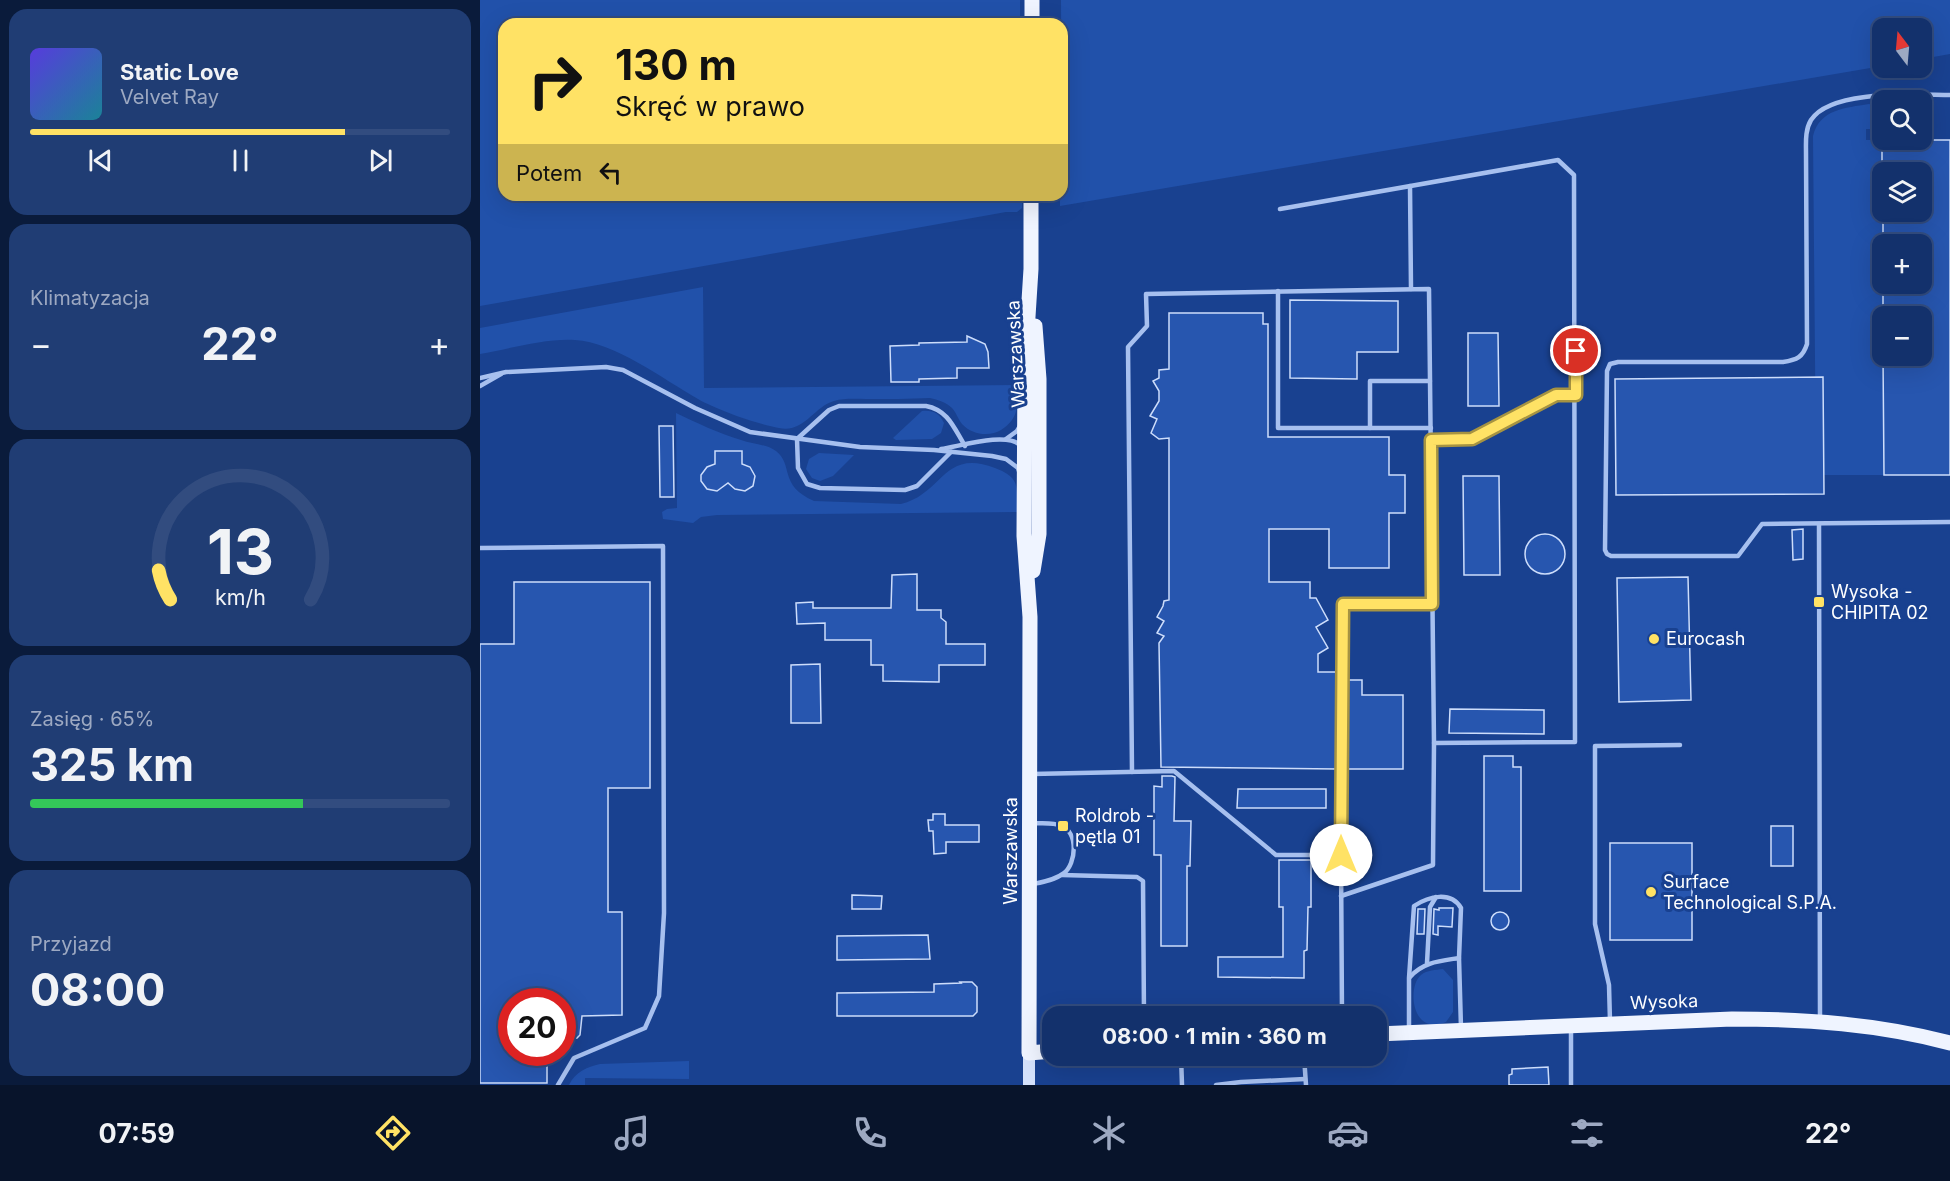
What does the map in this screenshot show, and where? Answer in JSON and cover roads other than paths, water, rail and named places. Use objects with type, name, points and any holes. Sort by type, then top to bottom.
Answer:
[{"type":"main road","points":[[1032,0],[1032,18]]},
{"type":"main road","name":"Warszawska","points":[[1029,1085],[1030,617],[1024,536],[1028,449],[1025,415],[1025,363],[1031,269],[1032,201]]},
{"type":"main road","name":"Warszawska","points":[[1030,617],[1039,534],[1037,429],[1039,379],[1031,269]]},
{"type":"main road","name":"Wysoka","points":[[1387,1034],[1732,1019],[1820,1020],[1888,1029],[1950,1043]]},
{"type":"main road","points":[[1029,1053],[1042,1052]]},
{"type":"lane","points":[[1950,95],[1889,94],[1854,99],[1834,104],[1820,111],[1810,121],[1806,152],[1807,344],[1804,354],[1794,361],[1784,362],[1618,362],[1608,366],[1605,544],[1607,554],[1616,556],[1738,556],[1762,525],[1950,522]]},
{"type":"lane","points":[[1280,209],[1558,160],[1574,175],[1575,742],[1434,743]]},
{"type":"lane","points":[[1410,186],[1411,289]]},
{"type":"lane","points":[[1132,772],[1128,347],[1147,327],[1146,294],[1429,289],[1434,743],[1433,865],[1341,897]]},
{"type":"lane","points":[[1278,291],[1278,428],[1431,428]]},
{"type":"lane","points":[[480,378],[506,372],[606,368],[623,370],[694,408],[750,432],[860,447],[934,450],[1006,459],[1017,456],[1028,449],[1016,441],[993,439],[934,450]]},
{"type":"lane","points":[[480,386],[506,372]]},
{"type":"lane","points":[[1370,428],[1370,381],[1430,381]]},
{"type":"lane","points":[[1431,440],[1472,439],[1556,395],[1576,395]]},
{"type":"lane","points":[[951,452],[917,486],[905,490],[820,488],[807,484],[798,468],[797,440],[829,410],[839,406],[926,405],[938,408],[947,415],[965,446]]},
{"type":"lane","points":[[1006,439],[1017,431],[1025,415]]},
{"type":"lane","points":[[1006,459],[1018,468],[1025,488]]},
{"type":"lane","points":[[1819,524],[1820,1020]]},
{"type":"lane","points":[[480,548],[663,546],[664,913],[659,996],[645,1028],[574,1058],[558,1085]]},
{"type":"lane","points":[[1342,1006],[1343,604],[1432,604]]},
{"type":"lane","points":[[1610,1024],[1609,985],[1595,924],[1595,746],[1680,745]]},
{"type":"lane","points":[[1030,774],[1174,771],[1276,855],[1341,855]]},
{"type":"lane","points":[[1030,823],[1063,826],[1073,838],[1073,861],[1070,868],[1062,875],[1030,884]]},
{"type":"lane","points":[[1062,875],[1137,877],[1143,881],[1143,1006]]},
{"type":"lane","points":[[1427,963],[1430,907],[1436,897]]},
{"type":"lane","points":[[1409,1033],[1409,978],[1414,906],[1423,900],[1436,897],[1450,898],[1461,908],[1459,958],[1461,1030]]},
{"type":"lane","points":[[1409,978],[1427,963],[1459,958]]},
{"type":"lane","points":[[1571,1026],[1571,1085]]},
{"type":"lane","points":[[1181,1066],[1182,1085]]},
{"type":"lane","points":[[1216,1085],[1241,1082],[1306,1082],[1305,1066]]},
{"type":"place","name":"Wysoka - CHIPITA 02","points":[[1819,602]]},
{"type":"place","name":"Eurocash","points":[[1654,639]]},
{"type":"place","name":"Roldrob - pętla 01","points":[[1063,826]]},
{"type":"place","name":"Surface Technological S.P.A.","points":[[1651,892]]}]
